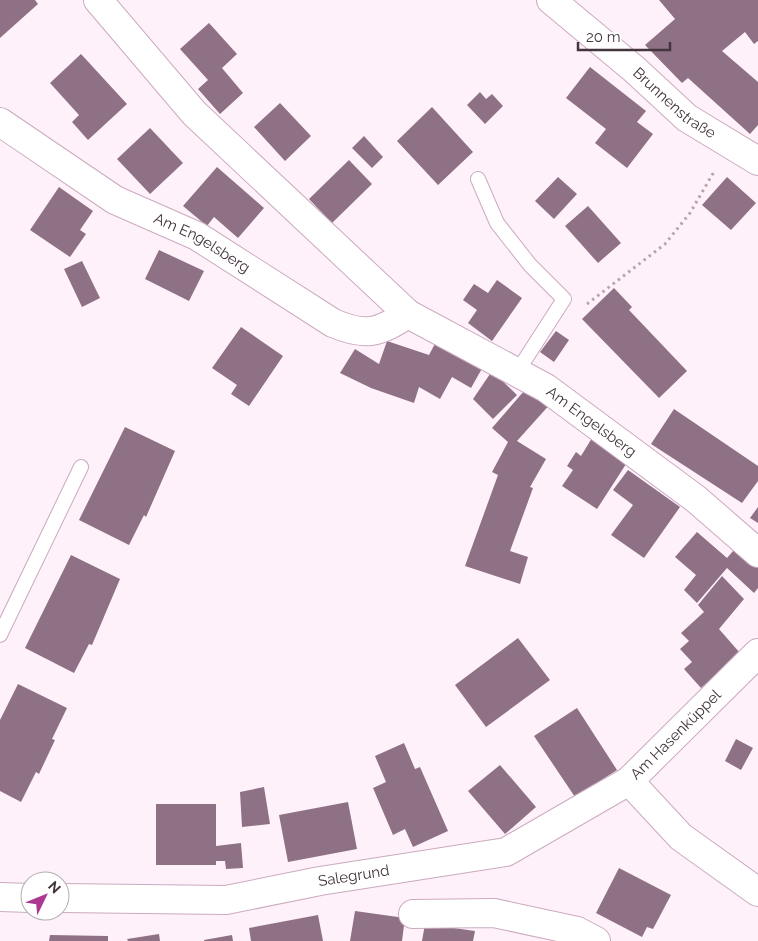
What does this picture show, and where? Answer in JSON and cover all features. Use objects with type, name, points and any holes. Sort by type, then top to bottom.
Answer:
[{"type":"street","name":"Am Engelsberg","points":[[98,0],[194,113],[408,314],[546,388],[696,499],[758,553]]},
{"type":"street","name":"Brunnenstraße","points":[[552,0],[634,69],[687,118],[758,161]]},
{"type":"street","name":"Am Engelsberg","points":[[0,122],[115,200],[197,236],[332,323],[354,332],[383,330],[408,314]]},
{"type":"street","name":"Am Hasenküppel","points":[[758,653],[629,781],[681,836],[758,892]]},
{"type":"street","name":"Salegrund","points":[[70,898],[226,900],[320,881],[506,852],[629,781]]},
{"type":"street","points":[[0,897],[20,898]]},
{"type":"street","points":[[413,914],[494,913],[577,931],[596,941]]},
{"type":"lane","points":[[478,179],[497,222],[530,266],[564,299],[517,372]]},
{"type":"lane","points":[[0,635],[81,467]]},
{"type":"path","points":[[580,310],[650,257],[678,229],[720,163],[729,144]]},
{"type":"building","points":[[0,0],[35,0],[38,4],[0,38]]},
{"type":"building","points":[[659,0],[758,0],[758,41],[754,44],[745,32],[722,51],[758,82],[758,125],[750,134],[688,78],[682,83],[645,45],[675,19]]},
{"type":"building","points":[[209,23],[237,54],[222,68],[243,93],[220,114],[198,89],[208,80],[180,49]]},
{"type":"building","points":[[81,54],[127,104],[88,140],[72,122],[79,115],[50,83]]},
{"type":"building","points":[[590,67],[646,111],[637,122],[653,134],[627,168],[595,143],[606,129],[566,98]]},
{"type":"building","points":[[480,92],[486,99],[492,94],[503,106],[485,124],[467,105]]},
{"type":"building","points":[[280,103],[311,136],[285,161],[254,127]]},
{"type":"building","points":[[432,107],[473,152],[438,185],[397,141]]},
{"type":"building","points":[[150,128],[183,163],[150,194],[117,159]]},
{"type":"building","points":[[364,136],[383,157],[372,168],[352,148]]},
{"type":"building","points":[[349,160],[372,184],[332,223],[309,199]]},
{"type":"building","points":[[217,167],[264,208],[238,238],[214,217],[207,226],[183,206]]},
{"type":"building","points":[[558,177],[577,194],[554,219],[535,201]]},
{"type":"building","points":[[727,177],[756,203],[731,230],[702,205]]},
{"type":"building","points":[[59,187],[93,211],[80,230],[86,234],[70,257],[30,230]]},
{"type":"building","points":[[588,206],[621,243],[598,263],[565,226]]},
{"type":"building","points":[[159,250],[204,271],[189,301],[145,279]]},
{"type":"building","points":[[82,261],[100,298],[82,307],[64,269]]},
{"type":"building","points":[[497,280],[522,298],[492,341],[468,323],[477,310],[463,300],[474,284],[488,293]]},
{"type":"building","points":[[614,288],[632,307],[629,310],[687,371],[659,398],[582,319]]},
{"type":"building","points":[[241,327],[283,356],[249,406],[231,394],[237,385],[212,368]]},
{"type":"building","points":[[556,331],[569,340],[554,362],[540,352]]},
{"type":"building","points":[[438,338],[484,365],[471,388],[452,377],[440,399],[419,387],[414,403],[371,388],[340,373],[355,349],[379,364],[387,341],[429,355]]},
{"type":"building","points":[[492,371],[517,395],[493,419],[473,399]]},
{"type":"building","points":[[531,383],[552,402],[517,441],[546,459],[530,487],[533,488],[510,551],[528,557],[520,584],[465,566],[498,475],[492,472],[508,442],[492,428]]},
{"type":"building","points":[[674,409],[758,466],[758,481],[742,503],[651,444]]},
{"type":"building","points":[[125,427],[175,451],[146,517],[144,515],[129,545],[79,520]]},
{"type":"building","points":[[592,438],[628,461],[597,509],[562,486],[573,470],[567,466],[576,452],[581,456]]},
{"type":"building","points":[[628,470],[680,507],[644,558],[611,535],[633,505],[613,490]]},
{"type":"building","points":[[758,507],[758,523],[750,518]]},
{"type":"building","points":[[697,532],[727,558],[739,544],[758,560],[758,588],[754,593],[727,568],[697,603],[684,590],[696,575],[675,557]]},
{"type":"building","points":[[71,555],[120,579],[92,645],[89,644],[74,673],[25,648]]},
{"type":"building","points":[[722,576],[744,599],[719,629],[747,661],[726,680],[719,672],[701,688],[684,669],[692,662],[680,649],[689,641],[681,633],[704,612],[698,605]]},
{"type":"building","points":[[518,638],[550,680],[486,727],[455,685]]},
{"type":"building","points":[[18,684],[67,708],[52,739],[55,740],[39,774],[36,772],[21,802],[0,791],[0,720]]},
{"type":"building","points":[[577,708],[617,770],[575,797],[534,736]]},
{"type":"building","points":[[736,739],[753,748],[741,770],[725,761]]},
{"type":"building","points":[[404,743],[415,769],[420,767],[448,831],[413,847],[405,829],[393,835],[373,788],[386,782],[375,756]]},
{"type":"building","points":[[500,765],[536,807],[505,834],[468,791]]},
{"type":"building","points":[[264,787],[270,824],[242,827],[240,792]]},
{"type":"building","points":[[348,802],[357,849],[288,862],[279,815]]},
{"type":"building","points":[[156,804],[216,804],[216,846],[241,843],[243,868],[226,869],[225,861],[216,861],[216,865],[156,865]]},
{"type":"building","points":[[619,868],[671,895],[653,929],[647,927],[642,937],[596,913]]},
{"type":"building","points":[[355,911],[405,918],[402,941],[350,941]]},
{"type":"building","points":[[318,915],[323,941],[251,941],[249,928]]},
{"type":"building","points":[[425,924],[475,931],[473,941],[422,941]]},
{"type":"building","points":[[159,934],[160,941],[128,941],[127,939]]},
{"type":"building","points":[[50,935],[108,936],[108,941],[49,941]]},
{"type":"building","points":[[232,935],[233,941],[204,941],[204,940]]}]
